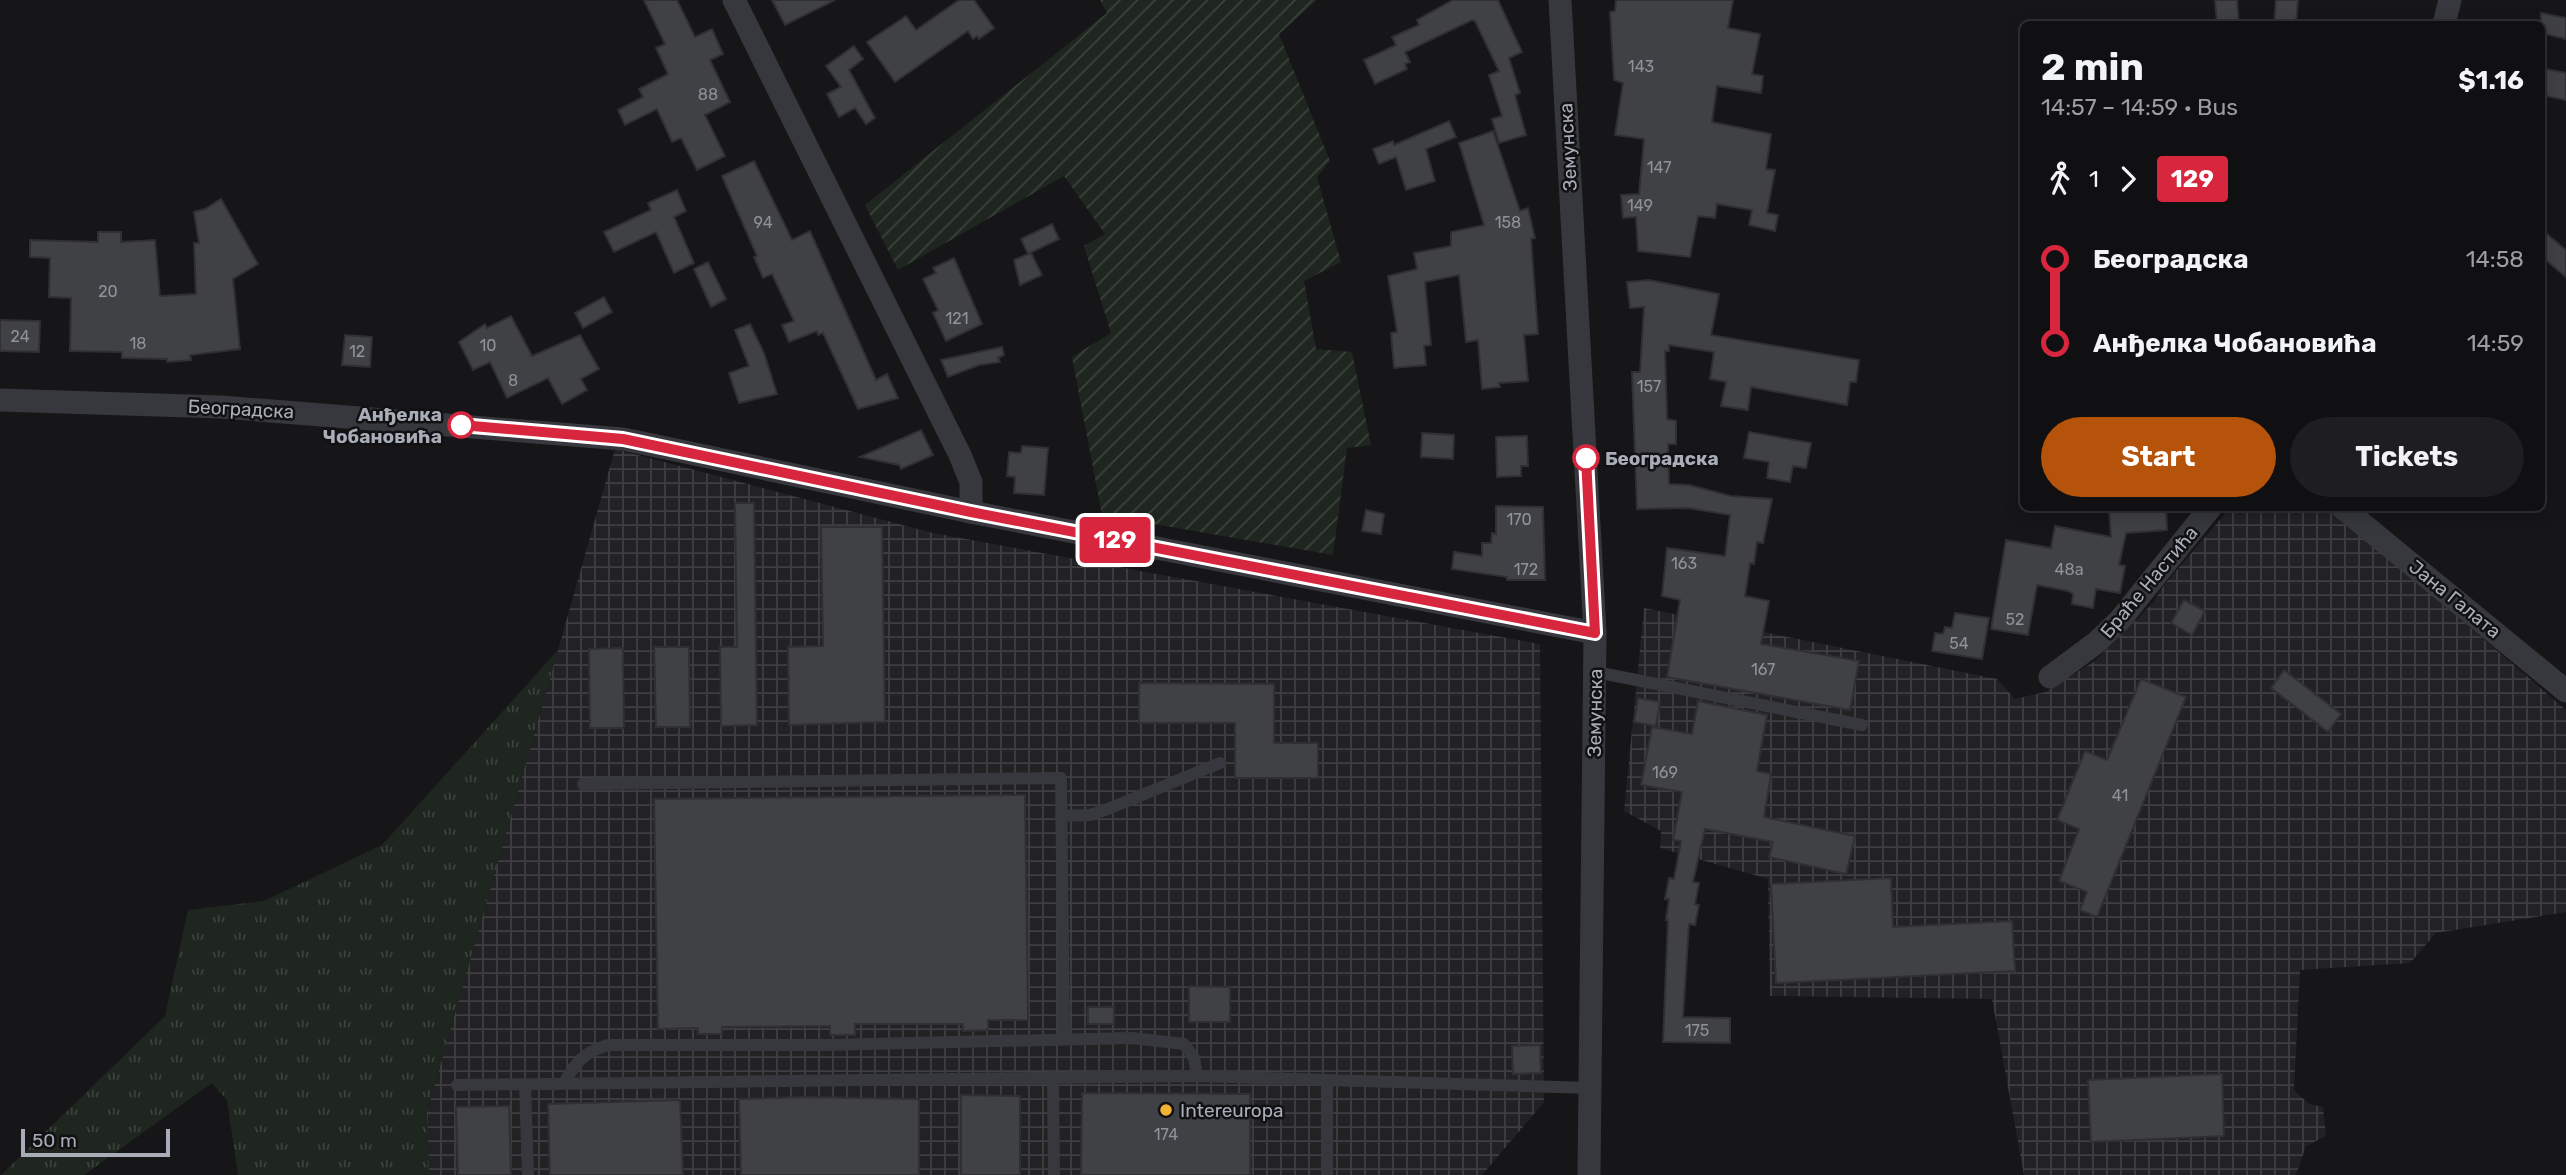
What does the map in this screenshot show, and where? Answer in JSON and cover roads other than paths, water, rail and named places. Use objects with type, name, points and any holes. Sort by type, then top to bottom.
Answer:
[{"type":"street","points":[[734,0],[960,455],[971,482],[971,512]]},
{"type":"street","name":"Земунска","points":[[1560,0],[1596,672],[1589,1175]]},
{"type":"street","points":[[2445,21],[2450,0]]},
{"type":"street","name":"Београдска","points":[[0,400],[221,407],[593,436],[1595,633]]},
{"type":"street","name":"Браће Настића","points":[[2050,677],[2098,642],[2120,620],[2208,511]]},
{"type":"street","name":"Јана Галата","points":[[2347,511],[2566,691]]},
{"type":"lane","points":[[1596,672],[1862,725]]},
{"type":"lane","points":[[1061,816],[1090,815],[1108,809],[1220,763]]},
{"type":"lane","points":[[583,783],[1060,778],[1064,1039]]},
{"type":"lane","points":[[564,1083],[575,1063],[590,1050],[608,1045],[825,1045],[1132,1038],[1184,1044],[1194,1058],[1197,1076]]},
{"type":"lane","points":[[457,1085],[1197,1076],[1590,1088]]},
{"type":"lane","points":[[1053,1077],[1054,1175]]},
{"type":"lane","points":[[1327,1082],[1327,1175]]},
{"type":"lane","points":[[525,1084],[528,1175]]},
{"type":"place","name":"Анђелка Чобановића","points":[[461,425]]},
{"type":"place","name":"Београдска","points":[[1586,458]]},
{"type":"place","name":"Intereuropa","points":[[1166,1110]]}]
